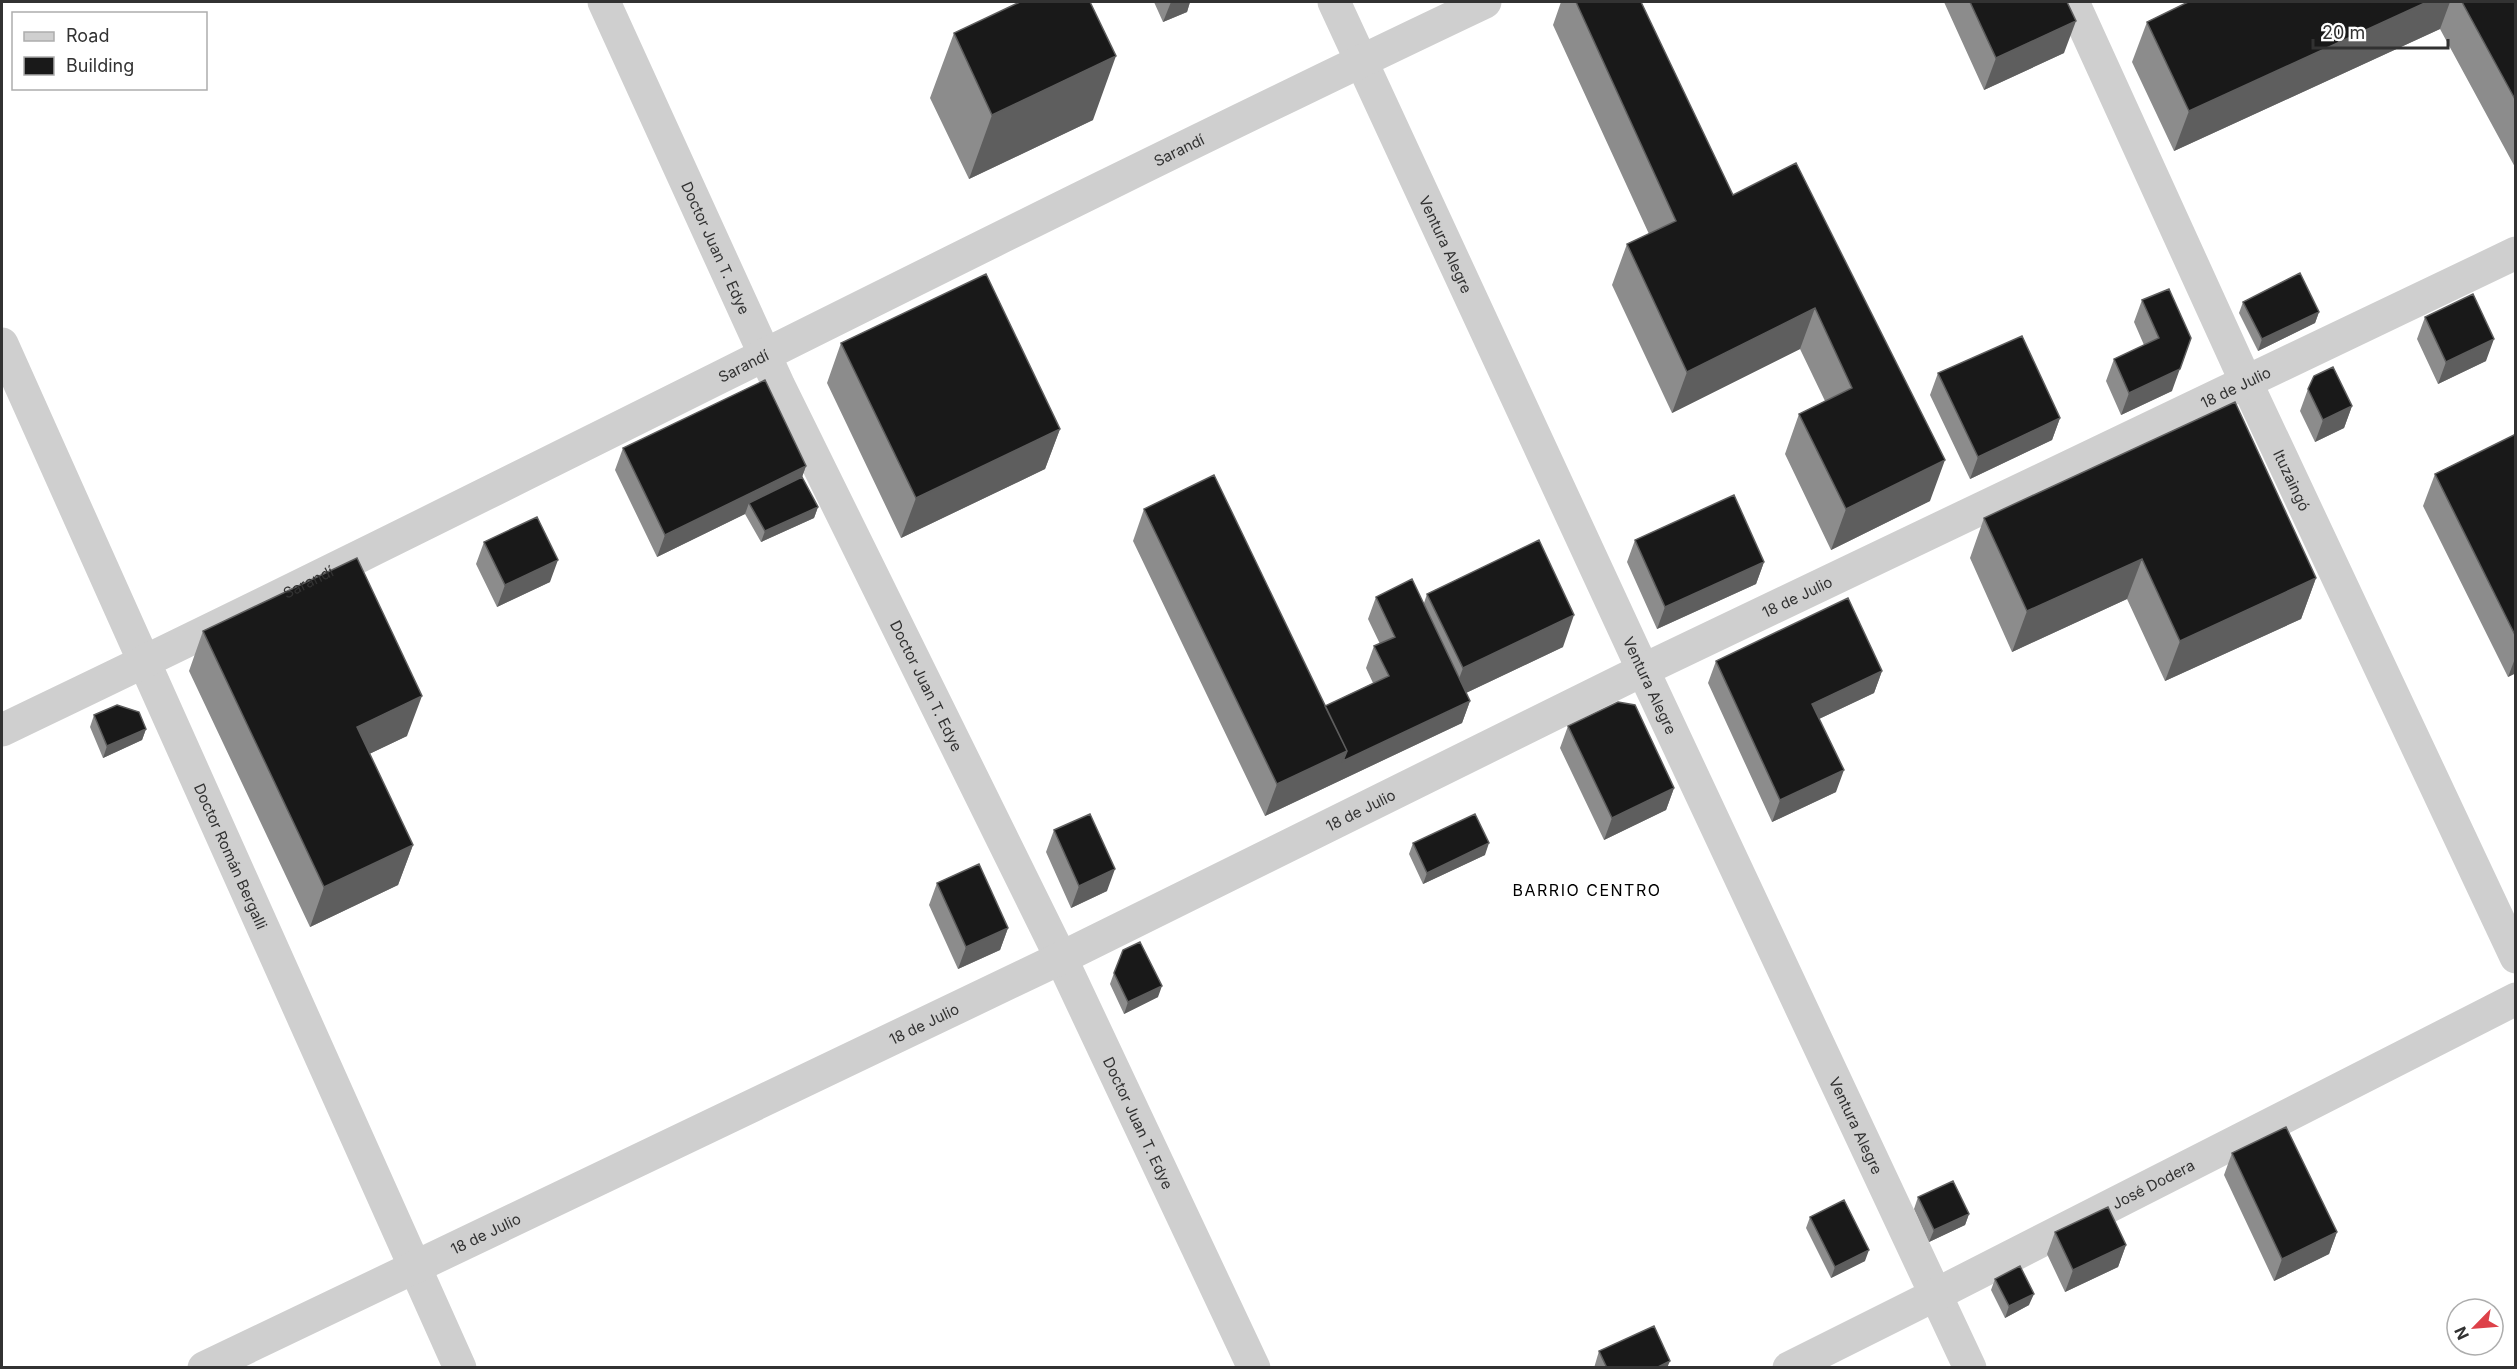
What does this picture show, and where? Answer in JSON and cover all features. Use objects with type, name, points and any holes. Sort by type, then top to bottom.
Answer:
[{"type":"street","name":"Doctor Juan T. Edye","points":[[604,2],[764,353],[1061,958],[1254,1368]]},
{"type":"street","name":"Ventura Alegre","points":[[1334,2],[1643,670],[1970,1368]]},
{"type":"street","name":"Sarandí","points":[[2,730],[144,662],[764,353],[1485,2]]},
{"type":"street","name":"Ituzaingó","points":[[2073,2],[2246,382],[2516,957]]},
{"type":"street","name":"18 de Julio","points":[[204,1368],[414,1265],[1061,958],[1643,670],[2516,254]]},
{"type":"street","name":"Doctor Román Bergalli","points":[[2,344],[460,1368]]},
{"type":"street","name":"José Dodera","points":[[1790,1368],[2516,999]]},
{"type":"building","points":[[1020,2],[1090,2],[1116,56],[992,115],[954,33]]},
{"type":"building","points":[[1576,2],[1641,2],[1733,195],[1796,163],[1945,460],[1846,509],[1799,414],[1852,388],[1815,308],[1687,372],[1627,244],[1676,221]]},
{"type":"building","points":[[1970,2],[2067,2],[2076,21],[1996,58]]},
{"type":"building","points":[[2188,2],[2427,2],[2189,111],[2147,22]]},
{"type":"building","points":[[2462,2],[2516,2],[2516,101]]},
{"type":"building","points":[[2300,273],[2319,312],[2262,339],[2243,302]]},
{"type":"building","points":[[986,274],[1060,429],[916,498],[841,343]]},
{"type":"building","points":[[2169,289],[2191,338],[2180,369],[2129,393],[2114,359],[2159,338],[2142,300]]},
{"type":"building","points":[[2473,294],[2494,339],[2446,362],[2425,317]]},
{"type":"building","points":[[2022,336],[2060,418],[1978,457],[1938,373]]},
{"type":"building","points":[[2333,367],[2352,406],[2323,420],[2308,389],[2314,376]]},
{"type":"building","points":[[765,380],[806,466],[665,535],[623,448]]},
{"type":"building","points":[[2235,402],[2316,578],[2180,641],[2142,559],[2027,611],[1984,518]]},
{"type":"building","points":[[2516,434],[2516,637],[2435,474]]},
{"type":"building","points":[[1214,475],[1347,751],[1277,784],[1144,509]]},
{"type":"building","points":[[802,477],[818,507],[765,531],[749,503]]},
{"type":"building","points":[[1734,495],[1764,562],[1665,607],[1635,540]]},
{"type":"building","points":[[537,517],[558,560],[505,585],[484,542]]},
{"type":"building","points":[[1539,540],[1574,615],[1463,668],[1427,594]]},
{"type":"building","points":[[357,558],[422,696],[357,727],[413,845],[324,887],[203,631]]},
{"type":"building","points":[[1412,579],[1470,701],[1343,761],[1347,751],[1325,706],[1389,676],[1374,646],[1395,637],[1376,597]]},
{"type":"building","points":[[1848,598],[1882,671],[1812,704],[1844,770],[1780,800],[1716,661]]},
{"type":"building","points":[[1618,702],[1635,705],[1674,788],[1612,818],[1568,726]]},
{"type":"building","points":[[117,705],[139,712],[146,729],[107,746],[94,715]]},
{"type":"building","points":[[1090,814],[1115,869],[1079,886],[1054,830]]},
{"type":"building","points":[[1475,814],[1489,843],[1427,873],[1413,843]]},
{"type":"building","points":[[979,864],[1008,928],[966,947],[937,883]]},
{"type":"building","points":[[1140,942],[1162,986],[1128,1002],[1114,973],[1123,950]]},
{"type":"building","points":[[2286,1127],[2337,1232],[2282,1259],[2232,1153]]},
{"type":"building","points":[[1953,1181],[1969,1214],[1934,1230],[1918,1197]]},
{"type":"building","points":[[1844,1200],[1869,1250],[1835,1267],[1810,1217]]},
{"type":"building","points":[[2108,1207],[2126,1245],[2073,1270],[2055,1232]]},
{"type":"building","points":[[2020,1266],[2034,1294],[2009,1306],[1995,1279]]},
{"type":"building","points":[[1654,1326],[1670,1361],[1656,1368],[1607,1368],[1599,1351]]},
{"type":"district","name":"BARRIO CENTRO","points":[[1587,890]]}]
